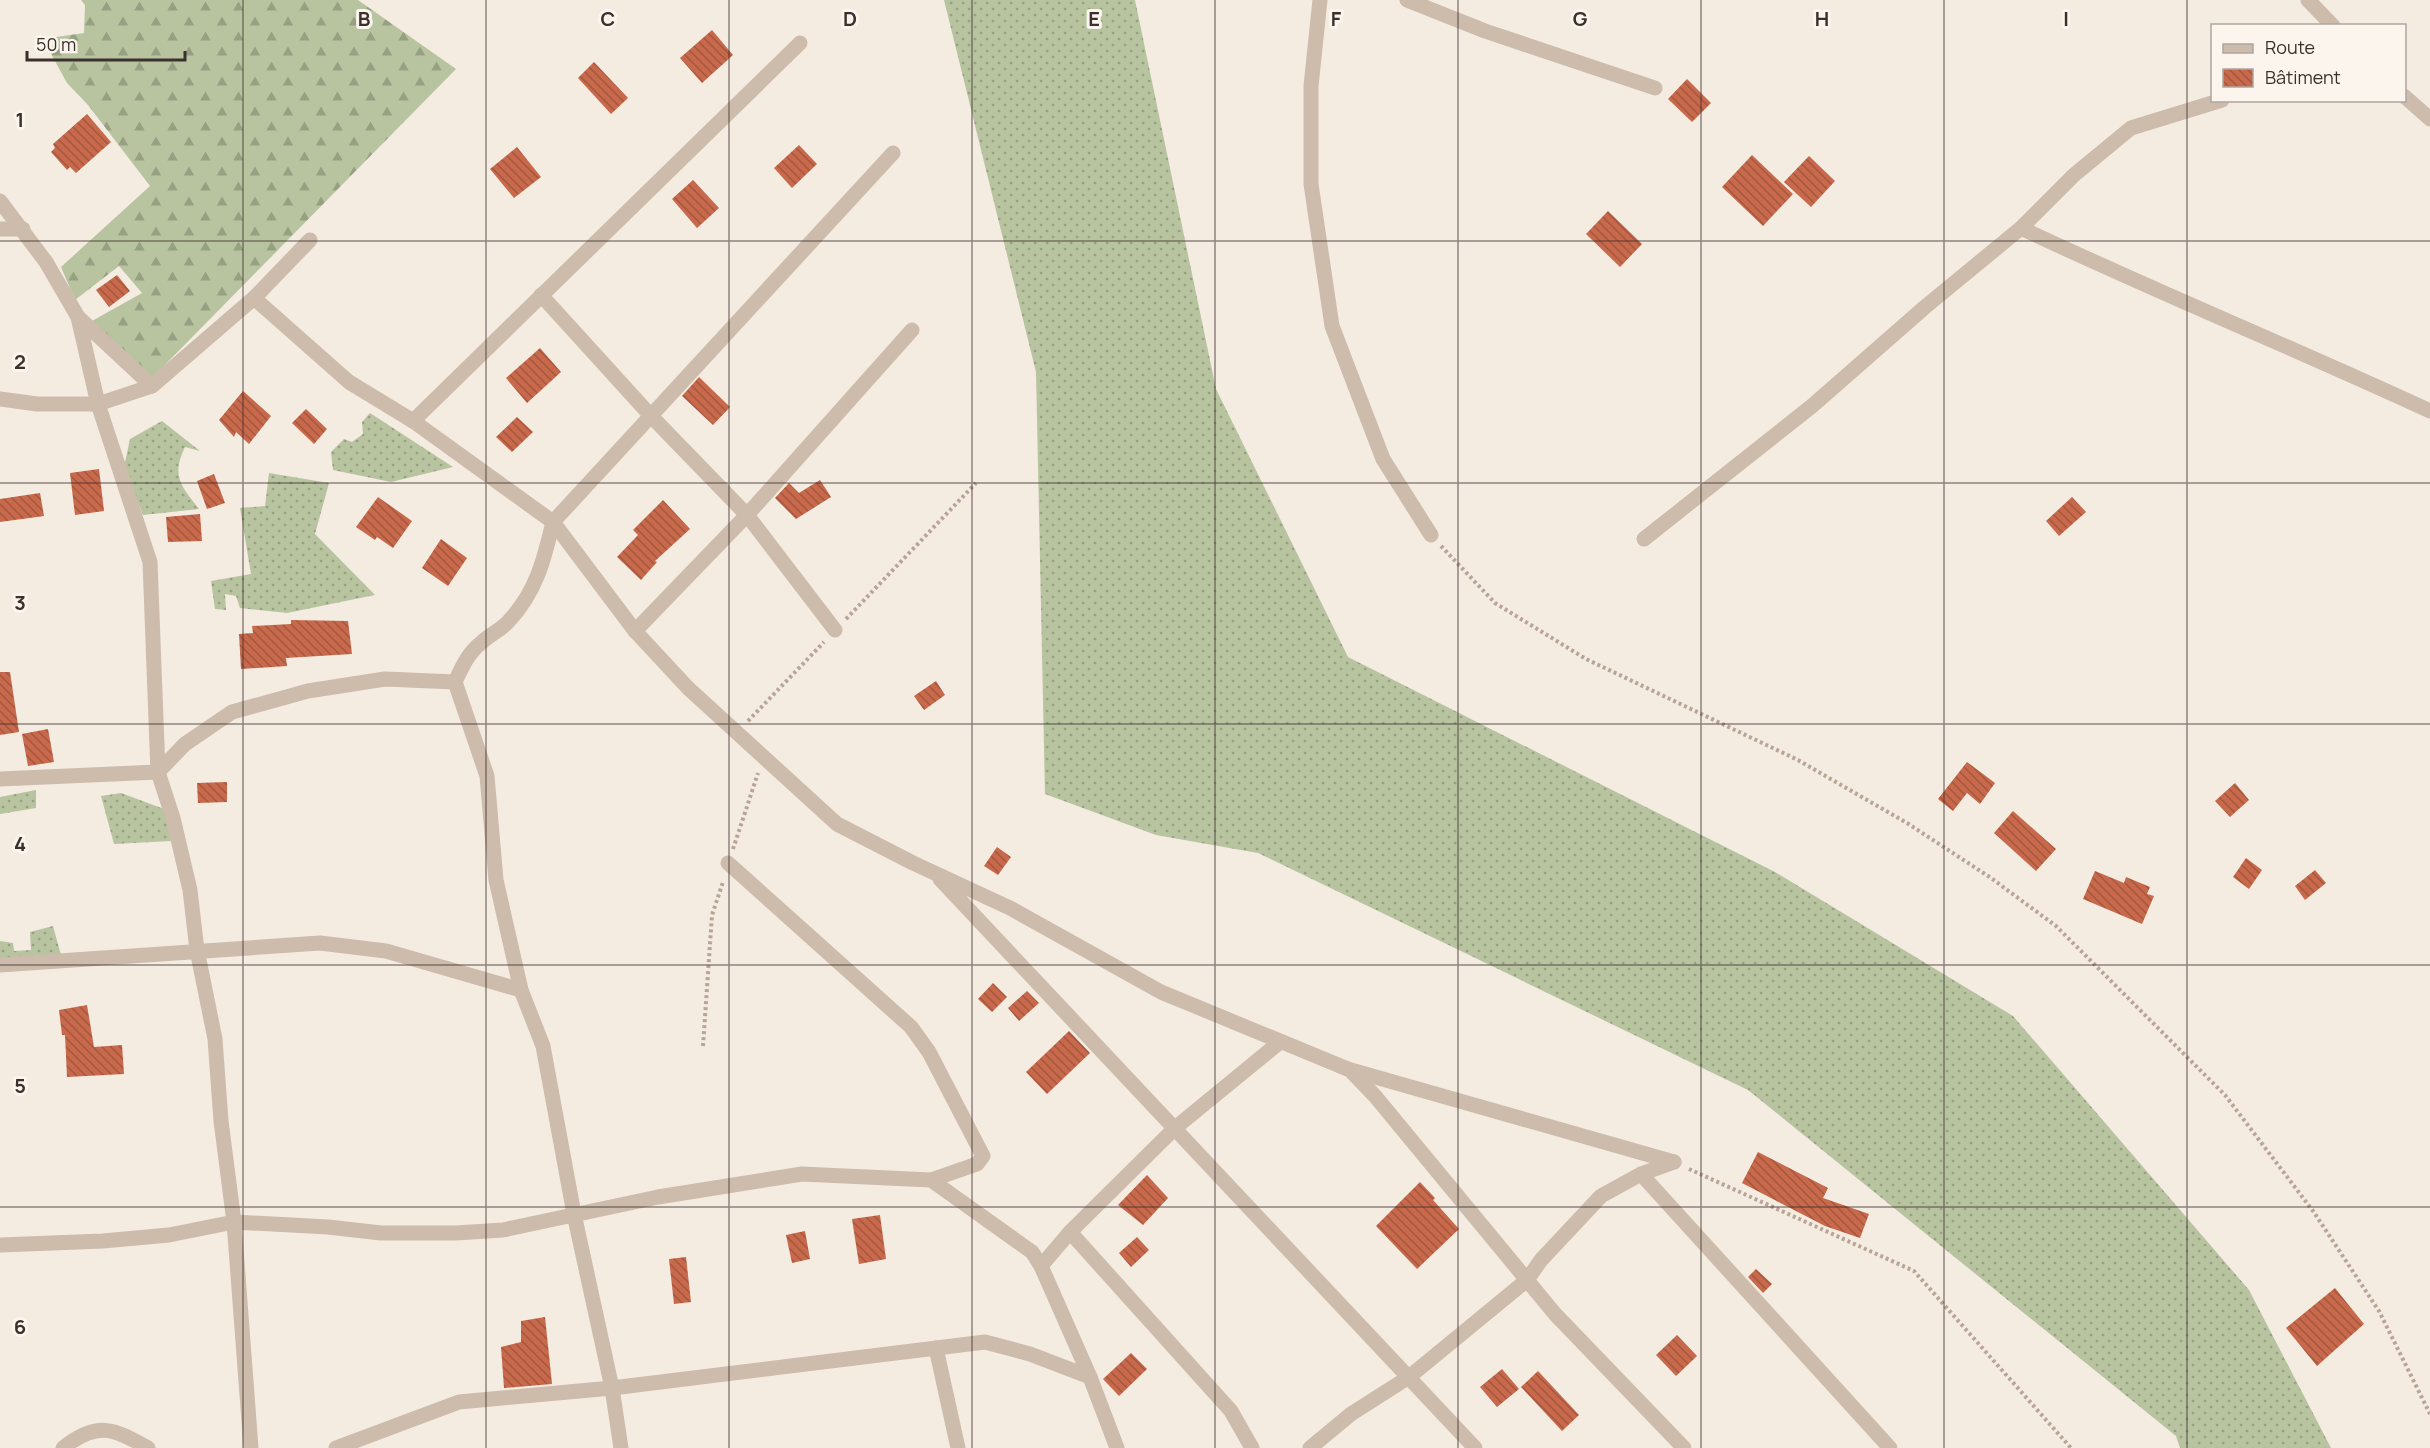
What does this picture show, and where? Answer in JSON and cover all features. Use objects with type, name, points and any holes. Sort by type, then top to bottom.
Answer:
[{"type":"street","points":[[1320,0],[1311,86],[1311,184],[1332,326],[1383,459],[1431,535]]},
{"type":"street","points":[[1407,0],[1485,31],[1656,88]]},
{"type":"street","points":[[2308,0],[2332,24]]},
{"type":"street","points":[[413,421],[800,43]]},
{"type":"street","points":[[2406,98],[2430,119]]},
{"type":"street","points":[[1644,539],[1812,406],[1925,307],[2021,228],[2074,175],[2131,128],[2216,102]]},
{"type":"street","points":[[621,1448],[612,1388],[574,1214],[543,1046],[521,990],[496,880],[487,776],[455,682],[467,657],[480,643],[506,624],[525,600],[542,567],[553,522],[893,153]]},
{"type":"street","points":[[0,201],[23,229],[63,289],[78,317],[98,404],[150,561],[158,772],[190,890],[197,950],[215,1039],[221,1121],[234,1222],[251,1448]]},
{"type":"street","points":[[2021,228],[2139,284],[2430,411]]},
{"type":"street","points":[[0,229],[23,229]]},
{"type":"street","points":[[0,399],[37,404],[98,404],[152,386],[254,298],[310,240]]},
{"type":"street","points":[[541,295],[651,416],[747,515],[835,630]]},
{"type":"street","points":[[254,298],[349,382],[413,421],[553,522],[635,631],[688,688],[837,824],[1010,908],[1161,992],[1280,1042],[1350,1070],[1674,1162]]},
{"type":"street","points":[[78,317],[152,386]]},
{"type":"street","points":[[635,631],[747,515],[912,330]]},
{"type":"street","points":[[0,779],[158,772],[184,744],[232,712],[308,691],[384,679],[455,682]]},
{"type":"street","points":[[0,1245],[103,1241],[169,1235],[234,1222],[328,1227],[381,1233],[456,1233],[503,1230],[732,1184],[802,1174],[931,1180],[977,1164],[983,1156],[929,1052],[911,1027],[728,863]]},
{"type":"street","points":[[934,873],[1475,1448]]},
{"type":"street","points":[[0,965],[320,943],[386,951],[521,990]]},
{"type":"street","points":[[1041,1266],[1070,1232],[1175,1128],[1280,1042]]},
{"type":"street","points":[[1350,1070],[1375,1095],[1555,1314],[1684,1448]]},
{"type":"street","points":[[1310,1448],[1351,1414],[1409,1377],[1527,1280],[1541,1260],[1600,1196],[1641,1174],[1674,1162]]},
{"type":"street","points":[[1641,1174],[1890,1448]]},
{"type":"street","points":[[931,1180],[1032,1252],[1041,1266],[1090,1377],[1117,1448]]},
{"type":"street","points":[[1070,1232],[1231,1411],[1252,1448]]},
{"type":"street","points":[[336,1448],[459,1402],[612,1388],[985,1342],[1030,1354],[1090,1377]]},
{"type":"street","points":[[936,1348],[958,1448]]},
{"type":"street","points":[[63,1448],[95,1429],[121,1432],[148,1448]]},
{"type":"path","points":[[738,732],[976,483]]},
{"type":"path","points":[[1431,535],[1496,603],[1586,658],[1798,760],[1828,777],[1907,823],[1991,878],[2056,926],[2225,1095],[2313,1211],[2379,1311],[2430,1414]]},
{"type":"path","points":[[703,1046],[712,915],[763,758]]},
{"type":"path","points":[[1674,1162],[1914,1270],[2072,1448]]},
{"type":"green space","points":[[81,0],[358,0],[456,69],[152,378],[92,321],[142,293],[119,266],[75,300],[61,267],[150,186],[88,105],[67,83],[50,52],[56,37],[84,33],[85,5]]},
{"type":"green space","points":[[944,0],[1135,0],[1216,389],[1348,657],[1775,872],[2013,1016],[2249,1290],[2331,1448],[2180,1448],[2176,1436],[1748,1090],[1258,853],[1156,835],[1045,794],[1036,372]]},
{"type":"green space","points":[[370,413],[453,467],[391,482],[333,470],[331,452],[344,439],[352,442],[363,434],[362,422]]},
{"type":"green space","points":[[162,421],[200,451],[185,447],[179,466],[183,487],[199,509],[143,515],[124,467],[130,439]]},
{"type":"green space","points":[[269,473],[329,483],[315,534],[375,595],[287,613],[240,608],[236,596],[225,594],[226,610],[215,609],[211,581],[251,574],[240,508],[265,506]]},
{"type":"green space","points":[[36,790],[36,808],[0,814],[0,797]]},
{"type":"green space","points":[[121,793],[164,809],[171,841],[114,844],[101,796]]},
{"type":"green space","points":[[53,926],[61,955],[0,961],[0,941],[13,943],[14,951],[31,950],[30,932]]},
{"type":"building","points":[[712,30],[733,55],[702,83],[680,58]]},
{"type":"building","points":[[594,62],[628,98],[611,114],[578,78]]},
{"type":"building","points":[[1687,79],[1711,103],[1692,122],[1668,99]]},
{"type":"building","points":[[87,114],[111,142],[76,173],[70,167],[67,170],[51,152],[55,148],[53,144]]},
{"type":"building","points":[[799,145],[817,164],[792,188],[774,168]]},
{"type":"building","points":[[517,147],[541,177],[514,198],[490,169]]},
{"type":"building","points":[[1752,155],[1793,194],[1763,226],[1722,187]]},
{"type":"building","points":[[1809,156],[1835,181],[1811,207],[1784,182]]},
{"type":"building","points":[[693,180],[719,208],[697,228],[672,199]]},
{"type":"building","points":[[1608,211],[1642,244],[1620,267],[1586,234]]},
{"type":"building","points":[[117,275],[130,291],[109,307],[96,290]]},
{"type":"building","points":[[540,348],[561,372],[527,403],[506,378]]},
{"type":"building","points":[[699,377],[730,407],[713,425],[682,396]]},
{"type":"building","points":[[243,391],[271,416],[249,444],[236,432],[234,437],[219,420]]},
{"type":"building","points":[[306,409],[327,429],[314,444],[292,423]]},
{"type":"building","points":[[517,417],[533,432],[512,452],[496,437]]},
{"type":"building","points":[[99,469],[104,511],[75,515],[70,473]]},
{"type":"building","points":[[214,474],[225,503],[207,509],[197,481]]},
{"type":"building","points":[[820,480],[831,497],[796,519],[775,498],[789,483],[799,493]]},
{"type":"building","points":[[40,493],[44,516],[0,522],[0,499]]},
{"type":"building","points":[[378,497],[412,521],[393,548],[377,537],[375,540],[356,527]]},
{"type":"building","points":[[2072,497],[2086,512],[2059,536],[2046,521]]},
{"type":"building","points":[[663,500],[690,529],[655,561],[657,562],[641,580],[617,557],[638,535],[633,530]]},
{"type":"building","points":[[200,514],[202,541],[168,542],[166,517]]},
{"type":"building","points":[[441,539],[467,558],[448,586],[422,568]]},
{"type":"building","points":[[291,620],[348,621],[352,654],[286,658],[287,666],[241,669],[239,634],[253,633],[252,626],[291,624]]},
{"type":"building","points":[[0,672],[10,672],[19,732],[0,735]]},
{"type":"building","points":[[936,681],[945,695],[924,710],[914,696]]},
{"type":"building","points":[[48,729],[54,762],[28,766],[22,734]]},
{"type":"building","points":[[1967,762],[1995,783],[1980,804],[1967,793],[1953,811],[1938,799]]},
{"type":"building","points":[[227,782],[227,802],[198,803],[197,783]]},
{"type":"building","points":[[2235,783],[2249,800],[2230,817],[2215,801]]},
{"type":"building","points":[[2013,811],[2056,849],[2036,871],[1994,833]]},
{"type":"building","points":[[997,847],[1011,857],[998,875],[984,866]]},
{"type":"building","points":[[2246,858],[2262,870],[2249,889],[2233,877]]},
{"type":"building","points":[[2315,870],[2326,883],[2305,900],[2295,886]]},
{"type":"building","points":[[2095,871],[2124,883],[2126,877],[2150,887],[2147,894],[2154,896],[2142,924],[2083,899]]},
{"type":"building","points":[[993,983],[1007,997],[992,1012],[978,999]]},
{"type":"building","points":[[1027,991],[1039,1003],[1019,1021],[1008,1008]]},
{"type":"building","points":[[87,1005],[94,1047],[122,1045],[124,1074],[67,1077],[65,1035],[62,1035],[59,1010]]},
{"type":"building","points":[[1069,1031],[1090,1053],[1047,1094],[1026,1072]]},
{"type":"building","points":[[1758,1152],[1828,1188],[1823,1198],[1869,1214],[1860,1238],[1825,1226],[1742,1183]]},
{"type":"building","points":[[1147,1175],[1168,1198],[1143,1225],[1118,1205]]},
{"type":"building","points":[[1420,1182],[1459,1229],[1417,1269],[1376,1226]]},
{"type":"building","points":[[880,1215],[886,1259],[859,1264],[852,1219]]},
{"type":"building","points":[[805,1231],[810,1259],[792,1263],[786,1235]]},
{"type":"building","points":[[1137,1237],[1149,1250],[1131,1267],[1119,1253]]},
{"type":"building","points":[[686,1257],[691,1302],[674,1304],[669,1259]]},
{"type":"building","points":[[1756,1269],[1772,1284],[1763,1293],[1748,1277]]},
{"type":"building","points":[[2335,1288],[2364,1324],[2317,1366],[2286,1328]]},
{"type":"building","points":[[545,1317],[552,1384],[504,1388],[501,1347],[521,1342],[521,1321]]},
{"type":"building","points":[[1677,1335],[1697,1356],[1676,1376],[1656,1355]]},
{"type":"building","points":[[1131,1353],[1147,1369],[1119,1396],[1103,1379]]},
{"type":"building","points":[[1502,1369],[1519,1389],[1497,1407],[1480,1387]]},
{"type":"building","points":[[1538,1371],[1579,1415],[1562,1431],[1521,1387]]}]
